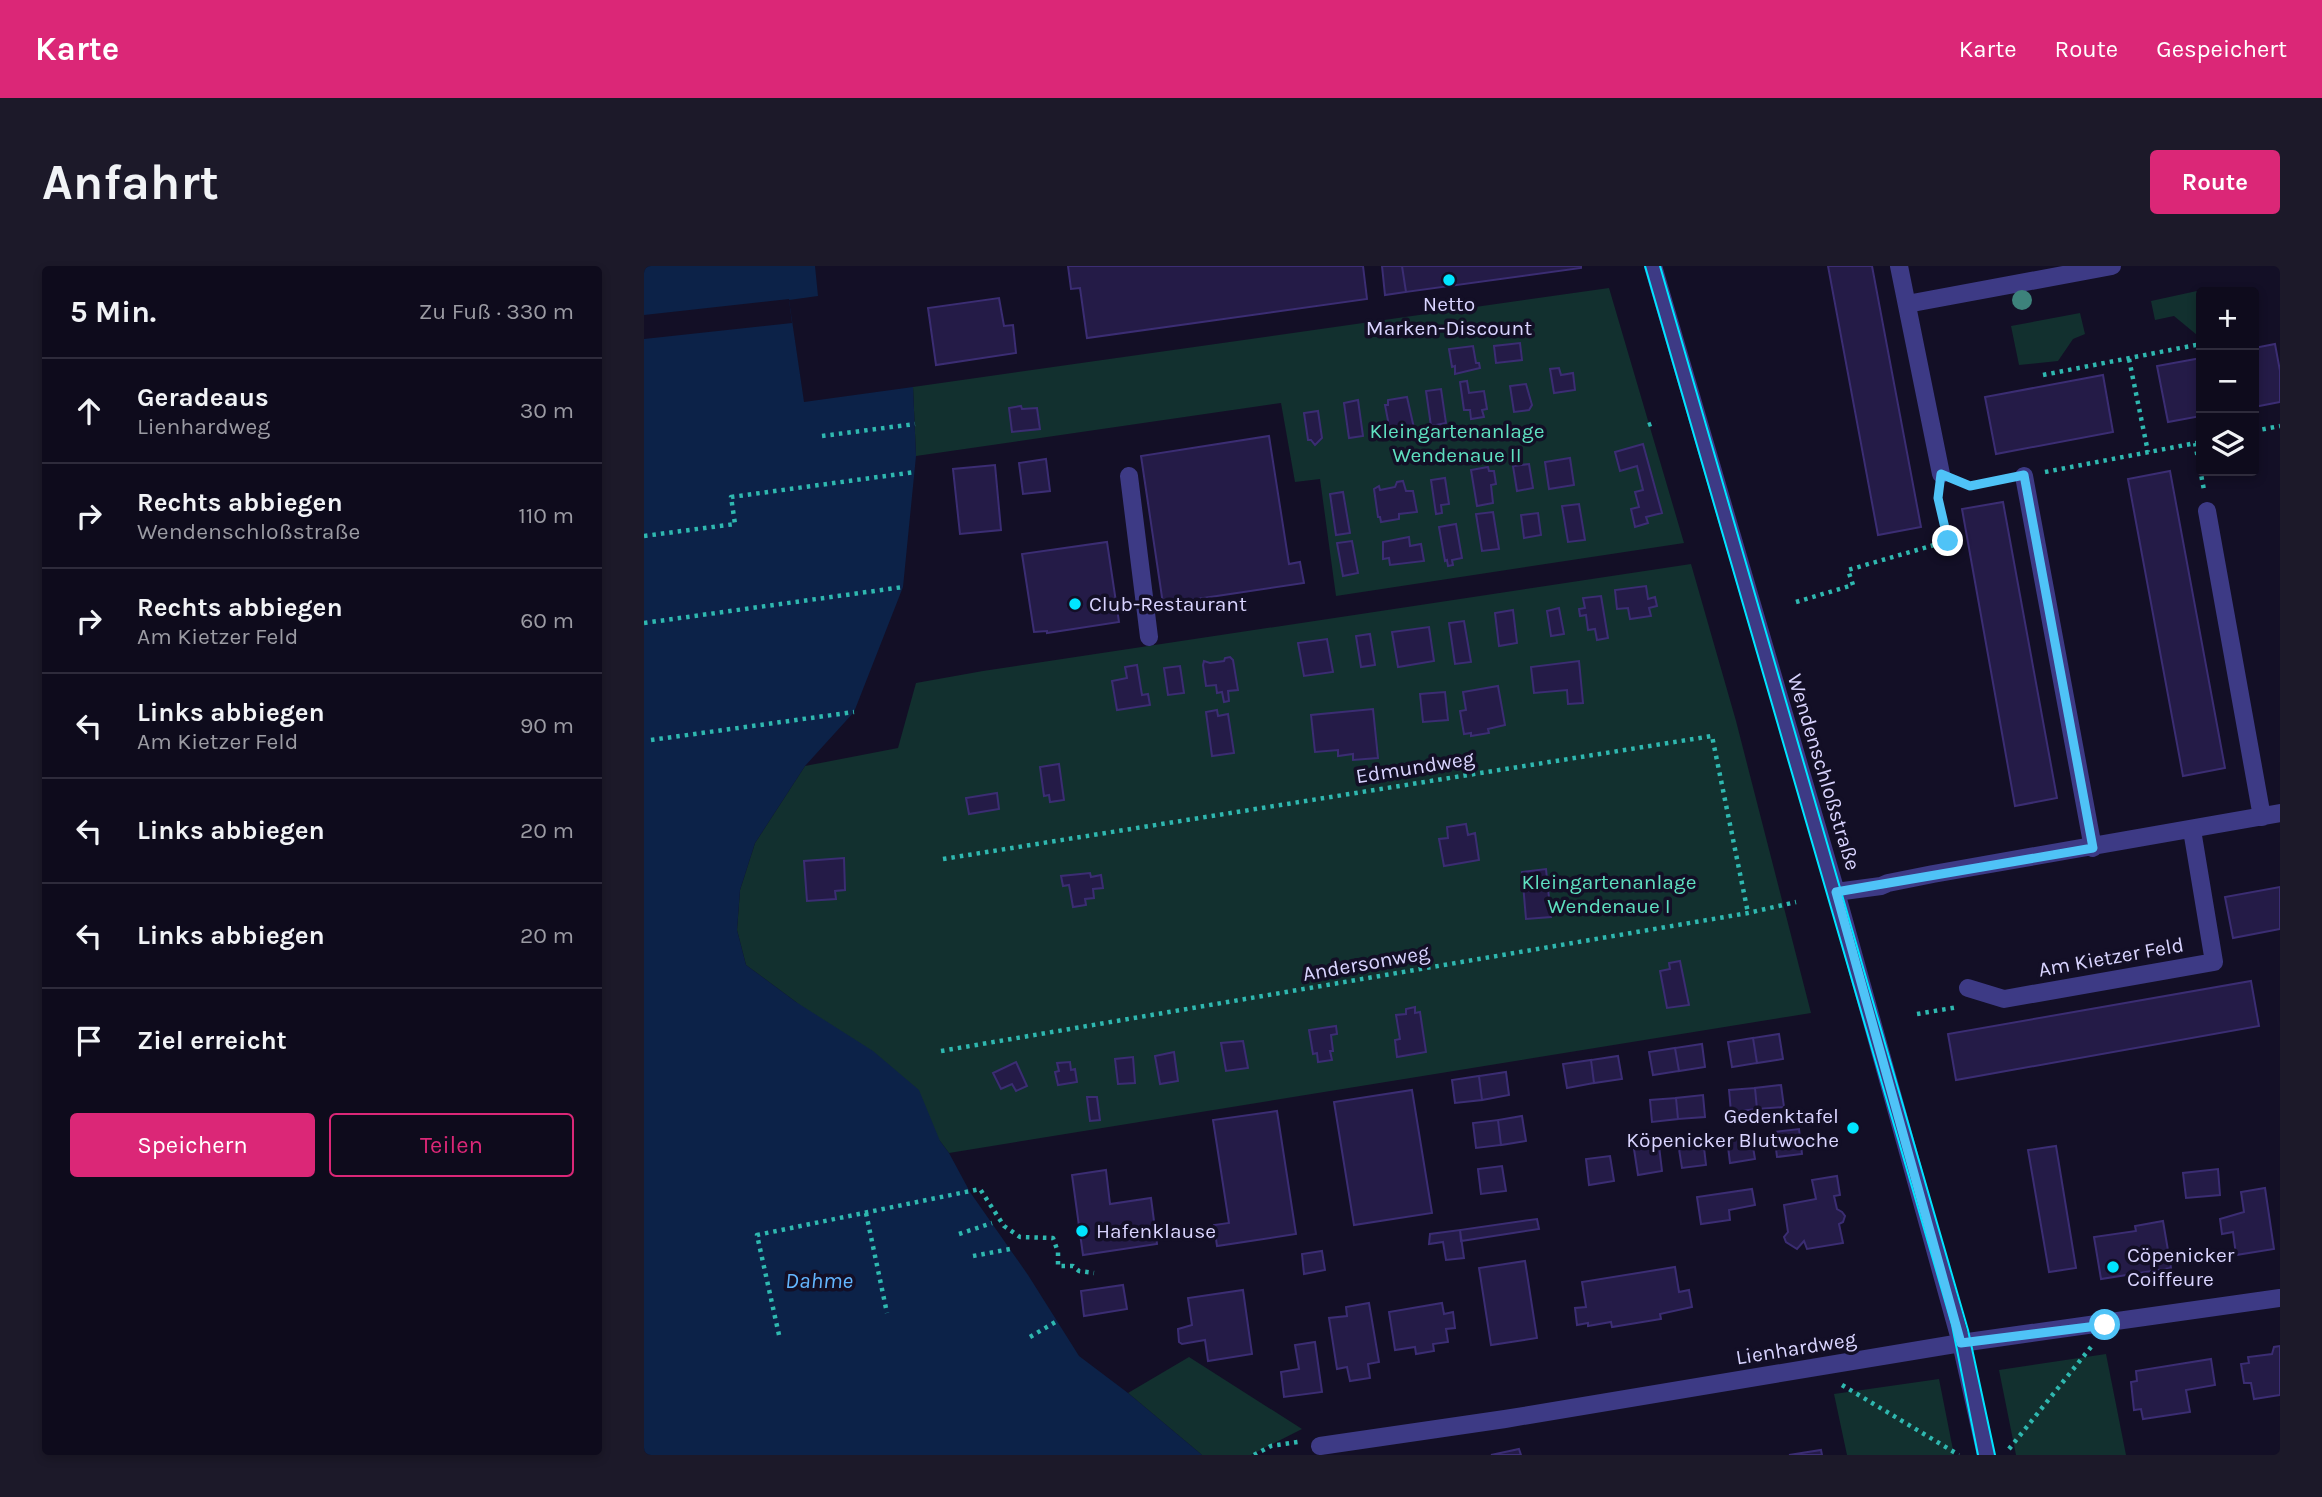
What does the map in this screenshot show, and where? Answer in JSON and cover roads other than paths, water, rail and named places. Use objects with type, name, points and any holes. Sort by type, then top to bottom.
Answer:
[{"type":"street","name":"Wendenschloßstraße","points":[[1653,266],[1836,892],[1961,1343],[1986,1455]]},
{"type":"street","points":[[1899,266],[1941,474]]},
{"type":"street","points":[[1907,304],[2112,266]]},
{"type":"street","points":[[2024,475],[2093,848]]},
{"type":"street","points":[[1129,477],[1149,636]]},
{"type":"street","points":[[1836,892],[2271,815],[2207,511]]},
{"type":"street","name":"Am Kietzer Feld","points":[[1968,988],[2004,999],[2214,962],[2192,830]]},
{"type":"street","name":"Lienhardweg","points":[[1320,1446],[1504,1419],[1961,1343],[2280,1298]]},
{"type":"water","name":"Dahme","points":[[644,266],[815,266],[818,296],[789,300],[804,402],[913,387],[916,456],[903,587],[854,712],[805,766],[755,843],[740,890],[737,930],[746,965],[796,1002],[873,1051],[919,1090],[940,1141],[970,1192],[1028,1275],[1079,1356],[1202,1455],[644,1455]]},
{"type":"tram line","points":[[1645,266],[1952,1325],[1978,1455]]},
{"type":"tram line","points":[[1660,266],[1968,1330],[1995,1455]]},
{"type":"place","name":"Netto Marken-Discount","points":[[1449,280]]},
{"type":"place","name":"Club-Restaurant","points":[[1075,604]]},
{"type":"place","name":"Gedenktafel Köpenicker Blutwoche","points":[[1853,1128]]},
{"type":"place","name":"Hafenklause","points":[[1082,1231]]},
{"type":"place","name":"Cöpenicker Coiffeure","points":[[2113,1267]]},
{"type":"park label","name":"Kleingartenanlage Wendenaue II","points":[[1457,443]]},
{"type":"park label","name":"Kleingartenanlage Wendenaue I","points":[[1609,894]]}]
